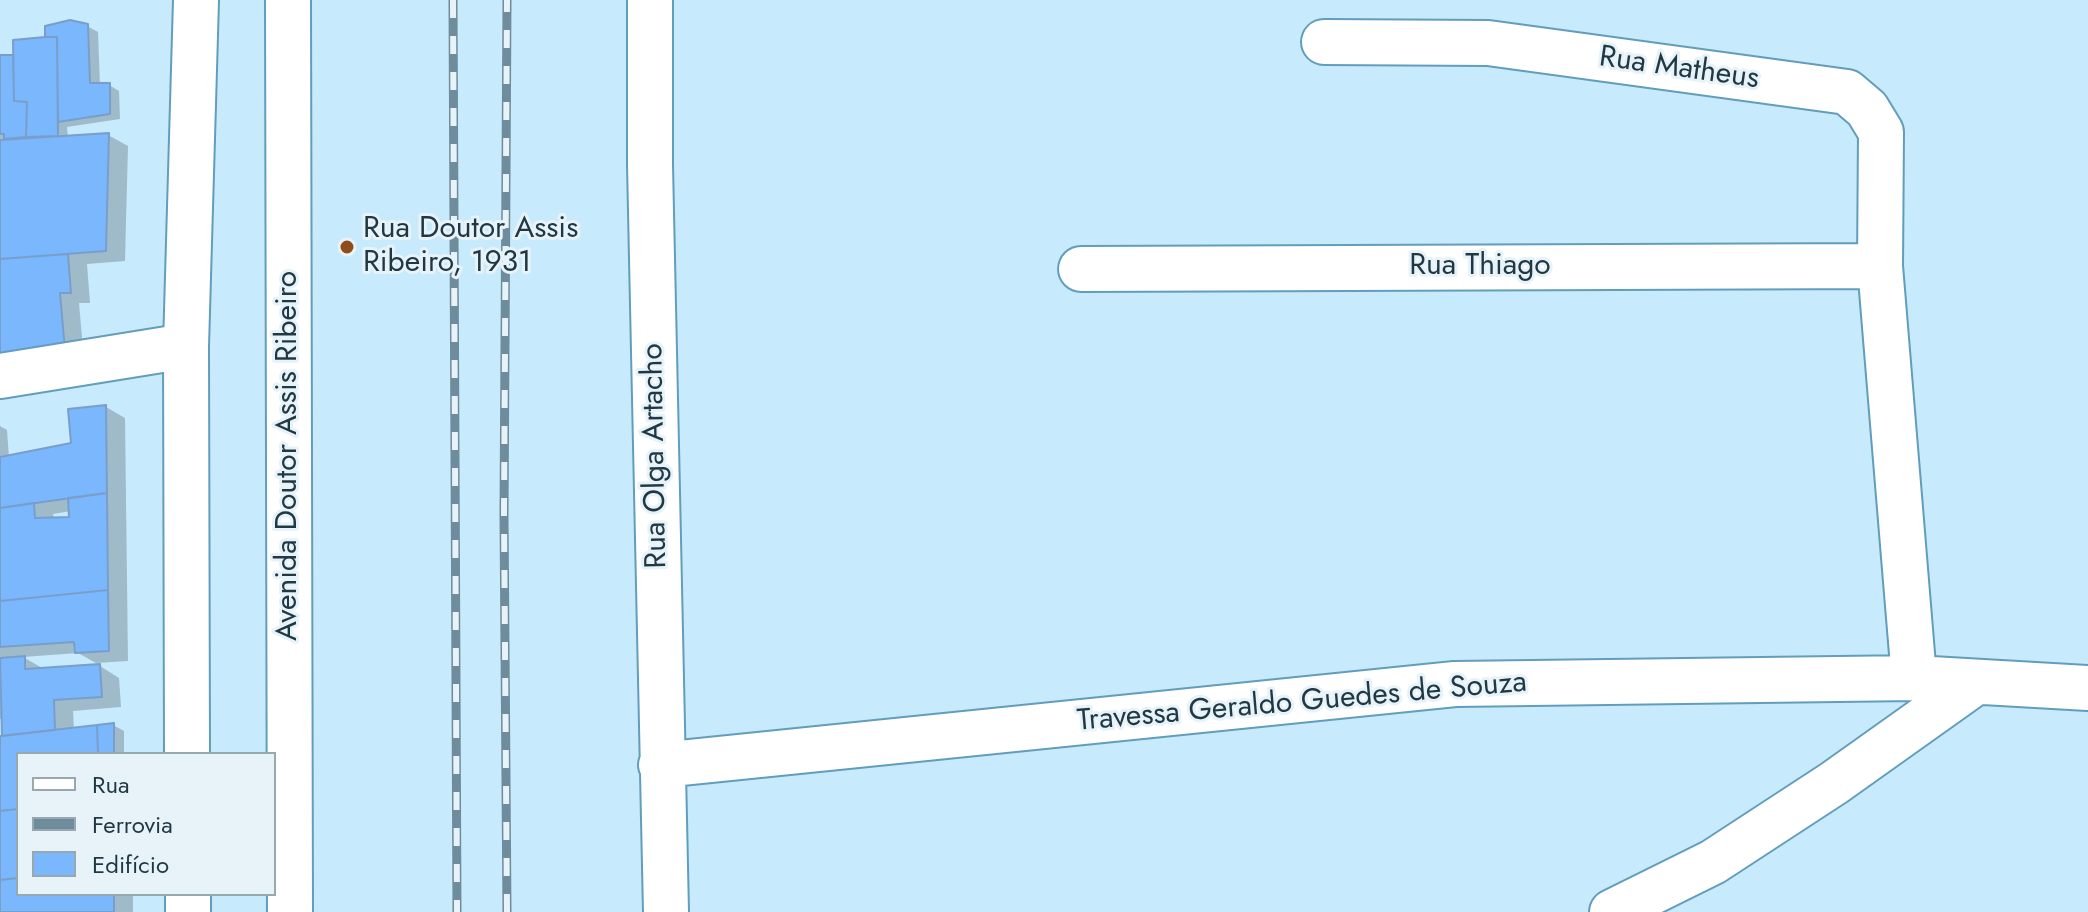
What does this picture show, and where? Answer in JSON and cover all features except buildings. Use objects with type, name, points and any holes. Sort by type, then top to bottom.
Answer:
[{"type":"street","points":[[187,752],[186,346],[196,0]]},
{"type":"street","name":"Avenida Doutor Assis Ribeiro","points":[[288,0],[290,912]]},
{"type":"street","name":"Rua Olga Artacho","points":[[650,0],[650,181],[666,912]]},
{"type":"street","name":"Rua Matheus","points":[[1324,42],[1488,43],[1847,92],[1867,109],[1881,132],[1880,266],[1914,678]]},
{"type":"street","name":"Rua Thiago","points":[[1081,269],[1880,266]]},
{"type":"street","points":[[0,376],[186,346]]},
{"type":"street","name":"Travessa Geraldo Guedes de Souza","points":[[661,765],[1455,684],[1914,678],[2088,688]]},
{"type":"street","points":[[1612,912],[1713,862],[1834,783],[1976,682]]},
{"type":"railway","points":[[453,0],[457,912]]},
{"type":"railway","points":[[507,0],[504,515],[507,912]]},
{"type":"place","name":"Rua Doutor Assis Ribeiro, 1931","points":[[347,247]]}]
